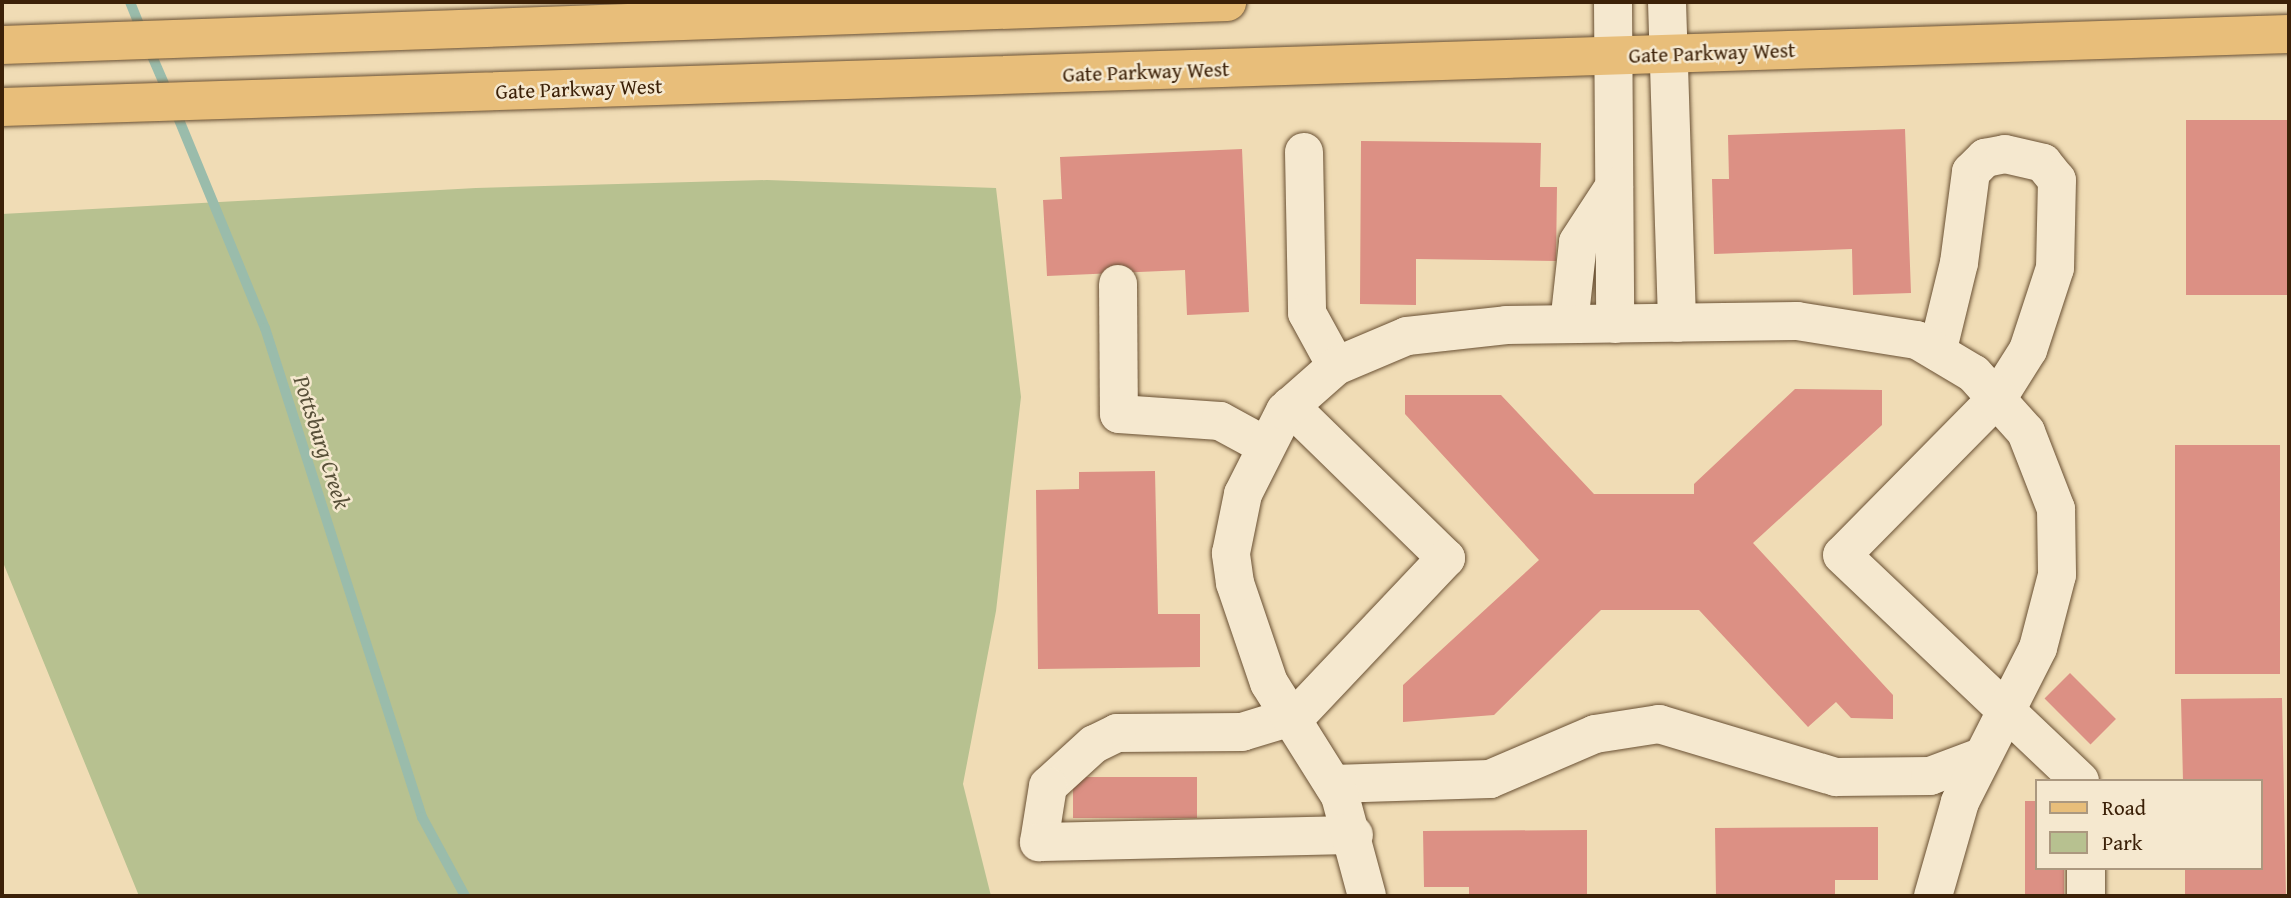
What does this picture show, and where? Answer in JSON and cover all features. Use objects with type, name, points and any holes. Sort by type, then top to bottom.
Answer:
[{"type":"main road","points":[[11,45],[1227,2]]},
{"type":"main road","name":"Gate Parkway West","points":[[2,107],[2289,34]]},
{"type":"street","points":[[1613,2],[1615,324]]},
{"type":"street","points":[[1667,2],[1677,323]]},
{"type":"street","points":[[1304,152],[1307,313],[1336,366]]},
{"type":"street","points":[[1938,349],[1959,263],[1971,172],[1985,158],[2005,154],[2043,163],[2057,180],[2055,268],[2028,350],[1999,396],[1842,555],[2078,779]]},
{"type":"street","points":[[1569,324],[1578,242],[1614,187]]},
{"type":"street","points":[[1118,284],[1119,414],[1220,422],[1265,445]]},
{"type":"street","points":[[1367,896],[1354,835],[1333,785],[1265,671],[1231,553],[1243,494],[1265,445],[1290,407],[1336,366],[1407,336],[1569,324],[1677,323],[1851,325],[1938,349],[1999,396],[2040,457],[2060,543],[2041,637],[2007,714],[1981,757],[1935,870],[1933,896]]},
{"type":"street","points":[[1290,407],[1446,558],[1292,719],[1242,732],[1117,733],[1094,744],[1048,786],[1039,842],[1354,835]]},
{"type":"street","points":[[1333,785],[1490,779],[1595,734],[1659,724],[1836,777],[1930,776],[1981,757]]},
{"type":"street","points":[[2086,870],[2086,896]]},
{"type":"green space","points":[[767,180],[996,188],[1021,397],[996,611],[963,784],[991,896],[139,896],[2,560],[2,214],[476,188]]},
{"type":"building","points":[[2186,120],[2289,120],[2289,295],[2186,295]]},
{"type":"building","points":[[1905,129],[1911,293],[1853,295],[1852,249],[1714,254],[1712,179],[1729,179],[1728,135]]},
{"type":"building","points":[[1361,141],[1541,143],[1540,187],[1557,187],[1556,261],[1416,259],[1416,305],[1360,304]]},
{"type":"building","points":[[1242,149],[1249,312],[1187,315],[1185,270],[1047,276],[1043,200],[1062,199],[1060,157]]},
{"type":"building","points":[[1795,389],[1882,390],[1882,425],[1753,543],[1893,695],[1893,719],[1851,718],[1836,702],[1808,727],[1699,610],[1601,610],[1494,715],[1403,722],[1403,685],[1539,560],[1405,414],[1405,395],[1501,395],[1594,494],[1694,494],[1694,484]]},
{"type":"building","points":[[2175,445],[2280,445],[2280,674],[2175,674]]},
{"type":"building","points":[[1155,471],[1158,614],[1200,614],[1200,667],[1038,669],[1036,490],[1079,489],[1079,472]]},
{"type":"building","points":[[2070,673],[2116,719],[2091,744],[2045,698]]},
{"type":"building","points":[[2282,698],[2286,896],[2185,896],[2185,870],[2263,870],[2263,779],[2183,779],[2181,699]]},
{"type":"building","points":[[1073,777],[1197,777],[1197,818],[1073,818]]},
{"type":"building","points":[[2025,801],[2036,801],[2036,870],[2064,870],[2064,896],[2025,896]]},
{"type":"building","points":[[1878,827],[1878,880],[1835,880],[1835,896],[1716,896],[1715,828]]},
{"type":"building","points":[[1587,830],[1587,896],[1469,896],[1469,887],[1424,887],[1423,831]]},
{"type":"waterway","name":"Pottsburg Creek","points":[[130,2],[142,32]]},
{"type":"waterway","name":"Pottsburg Creek","points":[[149,49],[168,93]]},
{"type":"waterway","name":"Pottsburg Creek","points":[[175,110],[265,328],[422,817],[465,896]]}]
